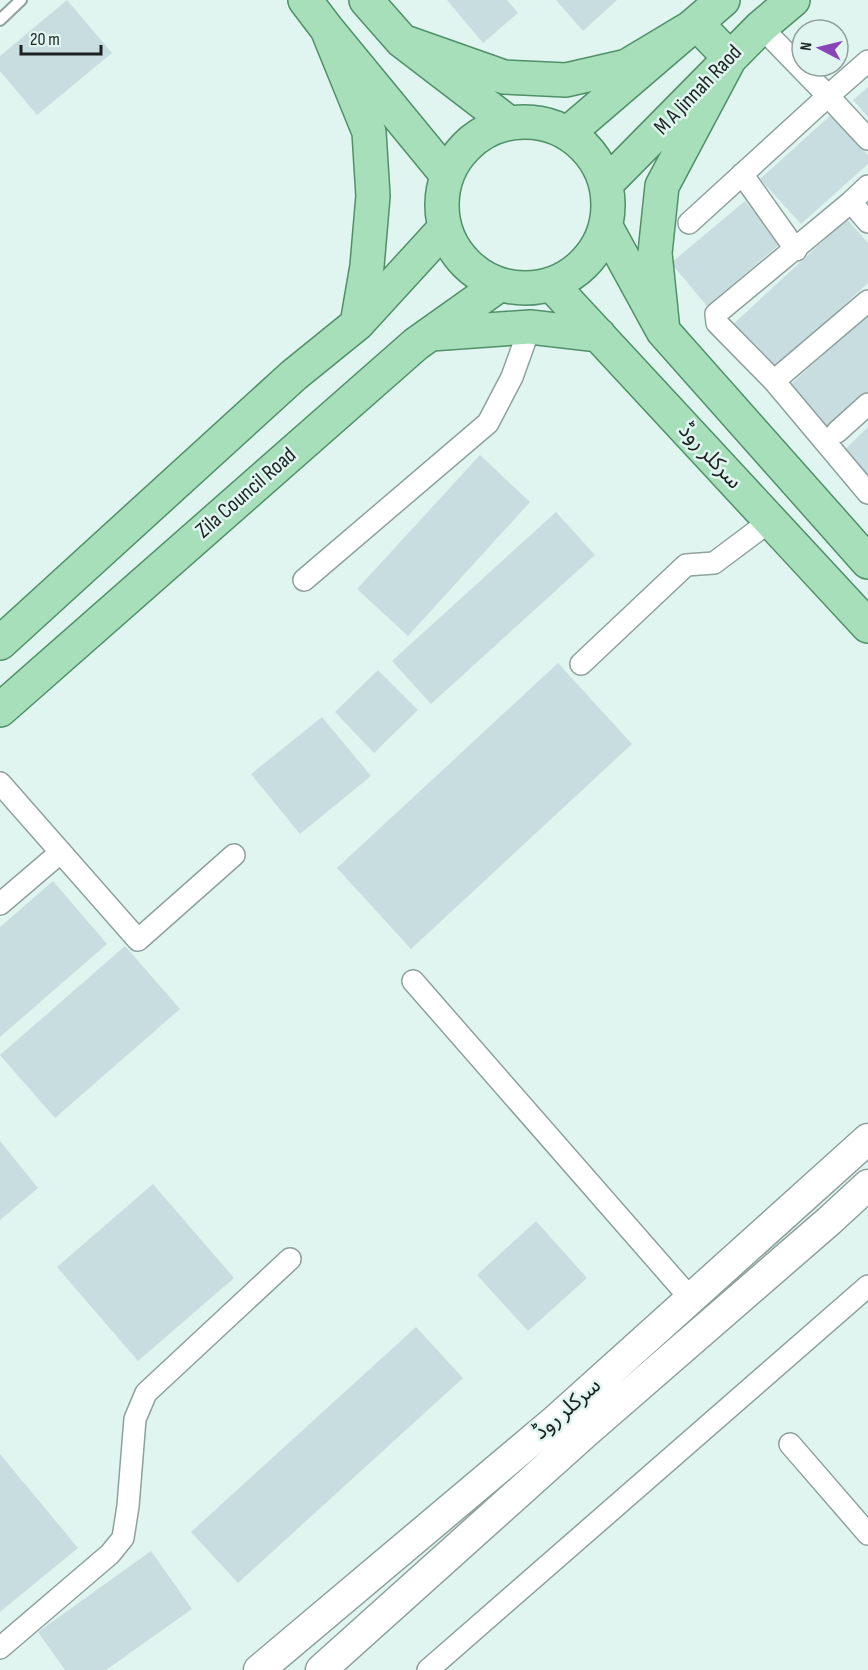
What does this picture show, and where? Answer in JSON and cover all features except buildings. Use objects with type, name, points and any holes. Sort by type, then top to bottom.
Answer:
[{"type":"main road","points":[[305,0],[447,175]]},
{"type":"main road","points":[[366,0],[402,41],[509,123]]},
{"type":"main road","name":"M A Jinnah Raod","points":[[568,133],[723,0]]},
{"type":"main road","name":"M A Jinnah Raod","points":[[606,184],[760,27],[793,0]]},
{"type":"main road","points":[[402,41],[504,77],[566,80],[627,66],[697,24],[730,58],[663,186],[655,253],[663,331]]},
{"type":"main road","points":[[327,29],[369,132],[373,196],[367,266],[357,324]]},
{"type":"main road","points":[[539,122],[568,133],[592,154],[606,184],[609,206],[606,227],[595,252],[576,272],[552,285],[526,290],[499,285],[475,273],[456,253],[444,229],[441,202],[447,175],[461,151],[483,133],[509,123],[539,122]]},
{"type":"main road","name":"سرکلر روڈ","points":[[606,227],[663,331],[868,562]]},
{"type":"main road","points":[[0,643],[294,375],[357,324],[444,229]]},
{"type":"main road","name":"Zila Council Road","points":[[0,710],[408,352],[499,285]]},
{"type":"main road","name":"سرکلر روڈ","points":[[552,285],[868,626]]},
{"type":"main road","points":[[431,334],[530,327],[599,335]]},
{"type":"main road","name":"سرکلر روڈ","points":[[259,1670],[557,1419],[868,1139]]},
{"type":"main road","name":"سرکلر روڈ","points":[[321,1670],[586,1432],[830,1221],[868,1185]]},
{"type":"street","points":[[760,27],[868,139]]},
{"type":"street","points":[[689,223],[868,61]]},
{"type":"street","points":[[742,174],[796,249]]},
{"type":"street","points":[[868,186],[796,249],[716,314],[717,323],[774,381],[868,493]]},
{"type":"street","points":[[850,202],[868,222]]},
{"type":"street","points":[[774,381],[868,301]]},
{"type":"street","points":[[304,580],[489,423],[512,376],[530,327]]},
{"type":"street","points":[[837,432],[868,404]]},
{"type":"street","points":[[581,664],[686,565],[714,563],[770,521]]},
{"type":"street","points":[[0,783],[138,940],[234,855]]},
{"type":"street","points":[[0,904],[61,852]]},
{"type":"street","points":[[413,981],[691,1299]]},
{"type":"street","points":[[0,1648],[110,1554],[123,1538],[135,1419],[146,1393],[290,1259]]},
{"type":"street","points":[[428,1670],[868,1286]]},
{"type":"street","points":[[790,1443],[868,1534]]},
{"type":"lane","points":[[0,20],[21,0]]}]
